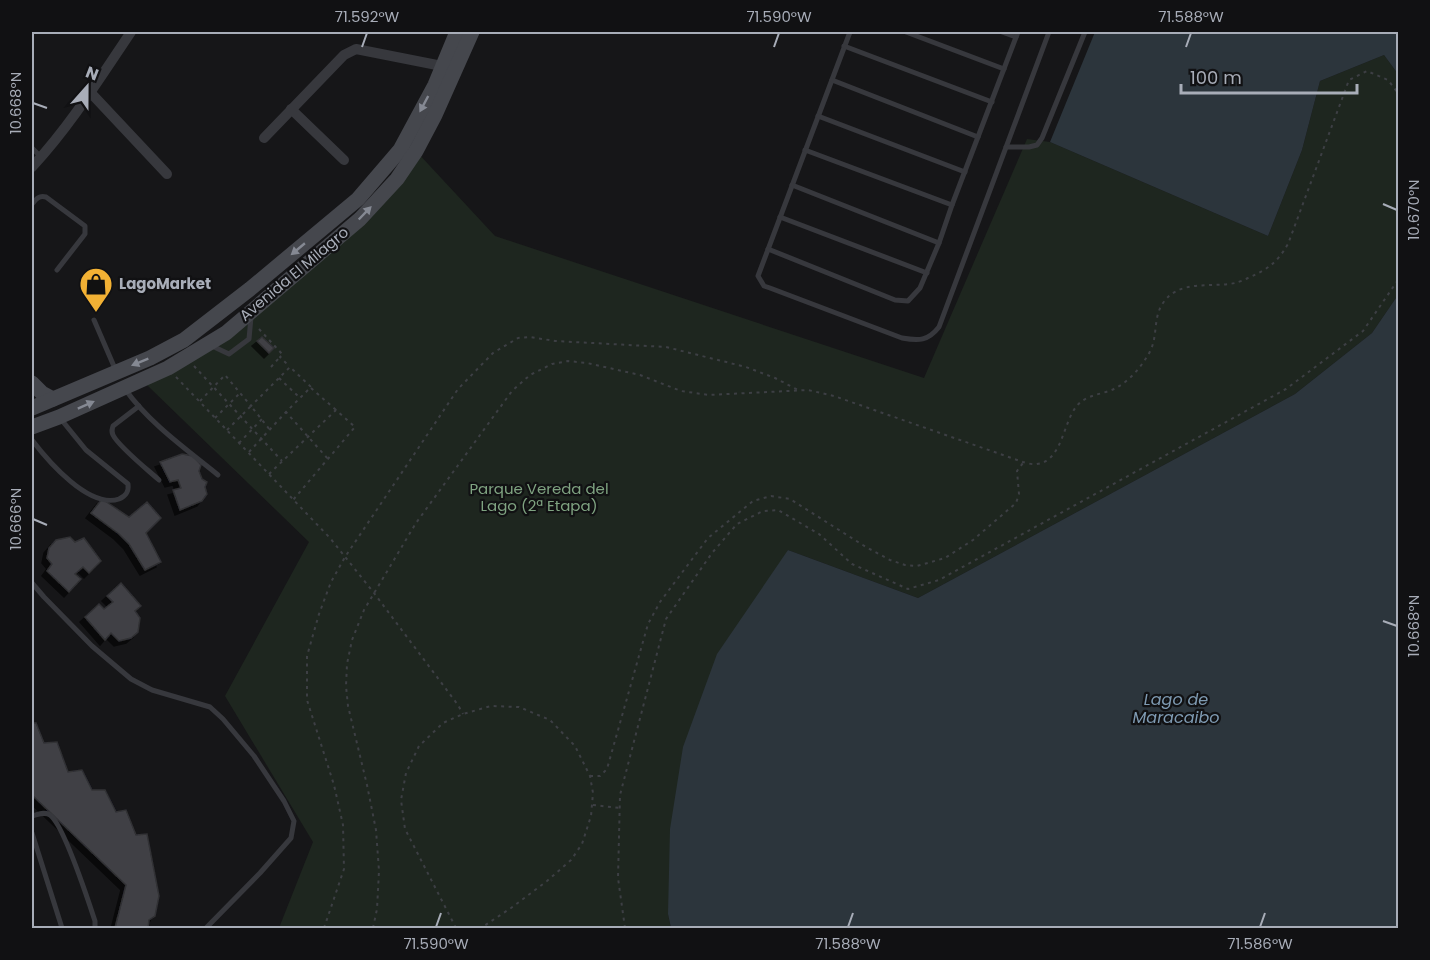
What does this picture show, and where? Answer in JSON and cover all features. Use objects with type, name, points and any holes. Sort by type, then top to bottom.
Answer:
[{"type":"main road","name":"Avenida El Milagro","points":[[32,408],[150,358],[184,340],[250,289],[358,199],[400,150],[435,85],[457,32]]},
{"type":"main road","name":"Avenida El Milagro","points":[[33,428],[168,368],[226,333],[251,316],[360,219],[397,179],[416,151],[435,115],[472,32]]},
{"type":"main road","points":[[32,383],[42,393],[53,399]]},
{"type":"street","points":[[32,167],[90,92],[130,32]]},
{"type":"street","points":[[264,138],[344,55],[356,49],[442,66]]},
{"type":"street","points":[[90,92],[167,174]]},
{"type":"street","points":[[291,109],[344,160]]},
{"type":"lane","points":[[850,32],[758,276],[764,286],[902,338],[916,341],[933,334],[939,327],[1049,32]]},
{"type":"lane","points":[[906,32],[1004,69]]},
{"type":"lane","points":[[768,249],[895,300],[908,301],[920,288],[927,273],[1017,34],[1002,32]]},
{"type":"lane","points":[[1006,147],[1029,147],[1037,145],[1042,138],[1085,32]]},
{"type":"lane","points":[[844,46],[992,102]]},
{"type":"lane","points":[[832,80],[978,136]]},
{"type":"lane","points":[[818,116],[965,172]]},
{"type":"lane","points":[[32,148],[41,157]]},
{"type":"lane","points":[[806,150],[952,205]]},
{"type":"lane","points":[[792,185],[939,243]]},
{"type":"lane","points":[[32,204],[38,197],[46,197],[85,226],[84,234],[57,270]]},
{"type":"lane","points":[[780,217],[927,273]]},
{"type":"lane","points":[[94,320],[117,372]]},
{"type":"lane","points":[[124,388],[166,433],[218,475]]},
{"type":"lane","points":[[139,406],[113,426],[113,435],[159,480]]},
{"type":"lane","points":[[33,428],[70,482],[90,495],[104,499],[116,500],[127,493],[128,484],[86,450],[59,417]]},
{"type":"lane","points":[[32,583],[92,646],[131,679],[152,690],[210,707],[254,756],[284,801],[294,821],[291,838],[206,928]]},
{"type":"lane","points":[[32,816],[45,813],[50,815],[61,828],[95,921],[95,928]]},
{"type":"lane","points":[[32,833],[62,928]]},
{"type":"path","points":[[373,928],[379,871],[376,830],[348,706],[346,664],[352,640],[364,610],[416,523],[512,391],[530,375],[552,364],[568,361],[640,375],[681,391],[709,395],[808,390],[834,396],[1023,462],[1037,464],[1050,459],[1056,452],[1070,416],[1078,404],[1127,381],[1141,366],[1155,340],[1157,312],[1165,300],[1175,292],[1195,286],[1235,283],[1265,271],[1281,256],[1288,244],[1349,80],[1367,71],[1388,80],[1398,93]]},
{"type":"path","points":[[625,928],[618,878],[620,795],[666,619],[712,553],[737,524],[762,511],[778,510],[819,534],[852,564],[908,589],[939,580],[1286,389],[1363,331],[1398,280]]},
{"type":"path","points":[[251,316],[283,355],[271,367]]},
{"type":"path","points":[[324,928],[344,869],[343,825],[334,785],[307,700],[307,656],[331,582],[345,557],[458,389],[493,353],[518,338],[530,337],[555,341],[666,347],[756,371],[776,378],[799,391]]},
{"type":"path","points":[[187,357],[282,461]]},
{"type":"path","points":[[280,357],[354,427],[293,500]]},
{"type":"path","points":[[227,430],[290,366]]},
{"type":"path","points":[[168,368],[330,538],[374,593],[463,714]]},
{"type":"path","points":[[200,401],[225,375],[270,430]]},
{"type":"path","points":[[279,378],[300,398]]},
{"type":"path","points":[[248,452],[310,387]]},
{"type":"path","points":[[215,418],[240,393]]},
{"type":"path","points":[[269,474],[336,410]]},
{"type":"path","points":[[286,412],[328,459]]},
{"type":"path","points":[[239,443],[262,419]]},
{"type":"path","points":[[590,776],[600,776],[607,769],[648,624],[660,602],[708,538],[753,501],[771,496],[790,499],[890,560],[917,566],[945,558],[973,540],[1016,503],[1019,494],[1017,471],[1023,462]]},
{"type":"path","points":[[456,928],[405,829],[402,800],[406,773],[419,746],[443,723],[463,714],[491,706],[519,707],[550,720],[575,746],[590,776],[593,793],[591,816],[582,844],[571,860],[511,909],[480,928]]},
{"type":"path","points":[[592,805],[620,808]]},
{"type":"green space","name":"Parque Vereda del Lago (2ª Etapa)","points":[[1384,55],[1398,74],[1398,295],[1372,333],[1295,394],[918,598],[788,550],[668,914],[671,928],[279,928],[313,842],[225,696],[309,542],[147,385],[311,260],[416,151],[495,236],[924,378],[1027,139],[1050,142],[1268,236],[1302,150],[1320,81]]},
{"type":"water","points":[[1095,32],[1398,32],[1398,74],[1384,55],[1320,81],[1302,150],[1268,236],[1050,142]]},
{"type":"water","name":"Lago de Maracaibo","points":[[1398,295],[1398,928],[671,928],[668,914],[670,829],[683,747],[717,654],[788,550],[918,598],[1295,394],[1372,333]]},
{"type":"building","points":[[262,337],[274,348],[269,353],[257,341]]},
{"type":"building","points":[[182,454],[193,456],[201,465],[199,471],[202,479],[207,482],[205,487],[207,494],[202,501],[180,510],[173,490],[181,488],[178,480],[170,482],[160,462]]},
{"type":"building","points":[[102,499],[129,517],[147,502],[161,518],[146,533],[161,562],[145,570],[129,544],[91,513]]},
{"type":"building","points":[[70,537],[75,542],[84,538],[101,561],[89,573],[83,567],[75,574],[81,579],[69,592],[47,571],[52,564],[47,558],[49,548],[56,540]]},
{"type":"building","points":[[121,583],[141,606],[135,611],[140,618],[138,632],[131,638],[119,641],[111,633],[105,640],[85,617],[99,604],[104,609],[113,602],[107,596]]},
{"type":"building","points":[[32,723],[36,723],[44,743],[57,742],[68,772],[82,770],[92,790],[105,790],[116,812],[126,810],[136,835],[147,834],[159,896],[155,916],[149,920],[148,928],[115,928],[126,885],[32,795]]},
{"type":"place","name":"LagoMarket","points":[[96,313]]}]
